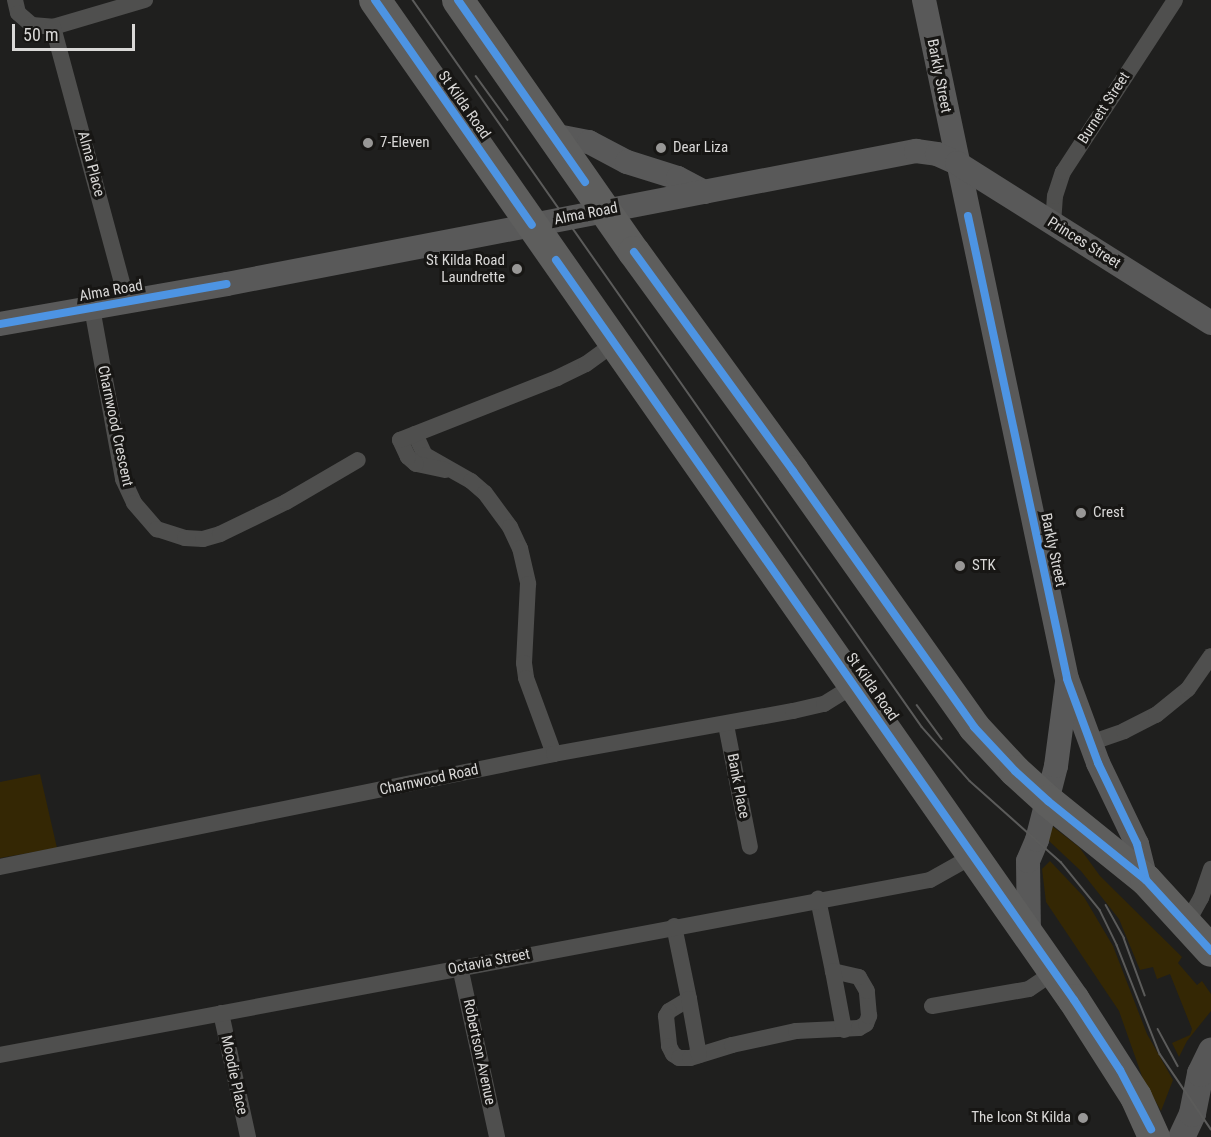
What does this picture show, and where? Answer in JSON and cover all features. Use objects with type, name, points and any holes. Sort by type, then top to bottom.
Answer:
[{"type":"highway","name":"St Kilda Road","points":[[375,0],[1029,934],[1120,1070],[1154,1137]]},
{"type":"highway","points":[[458,0],[974,727],[1015,771],[1048,801],[1146,880],[1211,951]]},
{"type":"main road","points":[[1180,1137],[1192,1113],[1200,1073],[1211,1050]]},
{"type":"street","points":[[15,0],[18,12],[32,25],[53,27],[145,0]]},
{"type":"street","name":"Barkly Street","points":[[924,0],[1067,679],[1090,743],[1137,844],[1146,880]]},
{"type":"street","name":"Burnett Street","points":[[1053,224],[1058,183],[1175,0]]},
{"type":"street","name":"Alma Place","points":[[53,27],[127,302]]},
{"type":"street","points":[[552,135],[589,142],[627,162],[678,178],[704,192]]},
{"type":"street","name":"Alma Road","points":[[0,324],[606,211],[904,152],[927,151],[957,163]]},
{"type":"street","name":"Princes Street","points":[[957,163],[1211,323]]},
{"type":"street","name":"Charnwood Crescent","points":[[92,308],[123,479],[134,503],[157,529],[172,535],[191,538],[220,534],[286,502],[358,459]]},
{"type":"street","points":[[554,754],[526,678],[524,663],[528,584],[520,548],[498,508],[485,493],[457,473],[416,464],[408,457],[407,437],[557,378],[586,364],[614,344]]},
{"type":"street","points":[[1090,743],[1124,731],[1156,715],[1188,689],[1211,656]]},
{"type":"street","name":"Barkly Street","points":[[1029,934],[1028,861],[1048,801],[1060,744],[1067,679]]},
{"type":"street","name":"Charnwood Road","points":[[0,867],[554,754],[726,725],[825,704],[854,685]]},
{"type":"street","name":"Bank Place","points":[[726,725],[750,847]]},
{"type":"street","name":"Octavia Street","points":[[0,1055],[674,926],[930,880],[973,856]]},
{"type":"street","points":[[1187,923],[1201,898],[1211,869]]},
{"type":"street","points":[[818,899],[844,1030]]},
{"type":"street","points":[[674,926],[699,1055]]},
{"type":"street","name":"Robertson Avenue","points":[[460,967],[497,1137]]},
{"type":"street","points":[[688,999],[667,1013],[669,1046],[673,1054],[679,1058],[699,1055],[777,1034],[859,1028],[866,1024],[869,1016],[869,998],[859,976],[833,971]]},
{"type":"street","points":[[932,1006],[1029,989],[1054,972]]},
{"type":"street","name":"Moodie Place","points":[[221,1013],[248,1137]]},
{"type":"shaded area","points":[[40,774],[57,848],[0,858],[0,782]]},
{"type":"shaded area","points":[[1052,826],[1079,847],[1100,876],[1182,957],[1178,963],[1197,985],[1202,981],[1211,994],[1211,1011],[1187,1041],[1179,1057],[1172,1043],[1190,1035],[1192,1029],[1170,974],[1157,979],[1153,967],[1140,970],[1119,919],[1081,871],[1048,840]]},
{"type":"shaded area","points":[[1050,861],[1084,897],[1113,946],[1147,1034],[1173,1080],[1161,1111],[1143,1079],[1119,1011],[1046,902],[1042,869]]},
{"type":"tram line","points":[[413,0],[922,727],[970,781],[1061,862],[1100,910],[1117,945],[1160,1054],[1211,1129]]},
{"type":"tram line","points":[[476,76],[508,120]]},
{"type":"tram line","points":[[917,705],[942,739]]},
{"type":"tram line","points":[[1106,905],[1124,938],[1145,995]]},
{"type":"tram line","points":[[1158,1029],[1178,1066]]},
{"type":"cycle path","points":[[375,0],[532,225]]},
{"type":"cycle path","points":[[458,0],[585,182]]},
{"type":"cycle path","points":[[968,216],[1067,679],[1098,763],[1137,844],[1146,880]]},
{"type":"cycle path","points":[[634,252],[793,471],[974,727],[1015,771],[1048,801],[1146,880],[1211,951]]},
{"type":"cycle path","points":[[556,260],[1074,1000],[1120,1070],[1151,1129]]},
{"type":"cycle path","points":[[0,324],[227,284]]},
{"type":"place","name":"7-Eleven","points":[[368,143]]},
{"type":"place","name":"Dear Liza","points":[[661,148]]},
{"type":"place","name":"St Kilda Road Laundrette","points":[[517,269]]},
{"type":"place","name":"Crest","points":[[1081,513]]},
{"type":"place","name":"STK","points":[[960,566]]},
{"type":"place","name":"The Icon St Kilda","points":[[1083,1118]]}]
